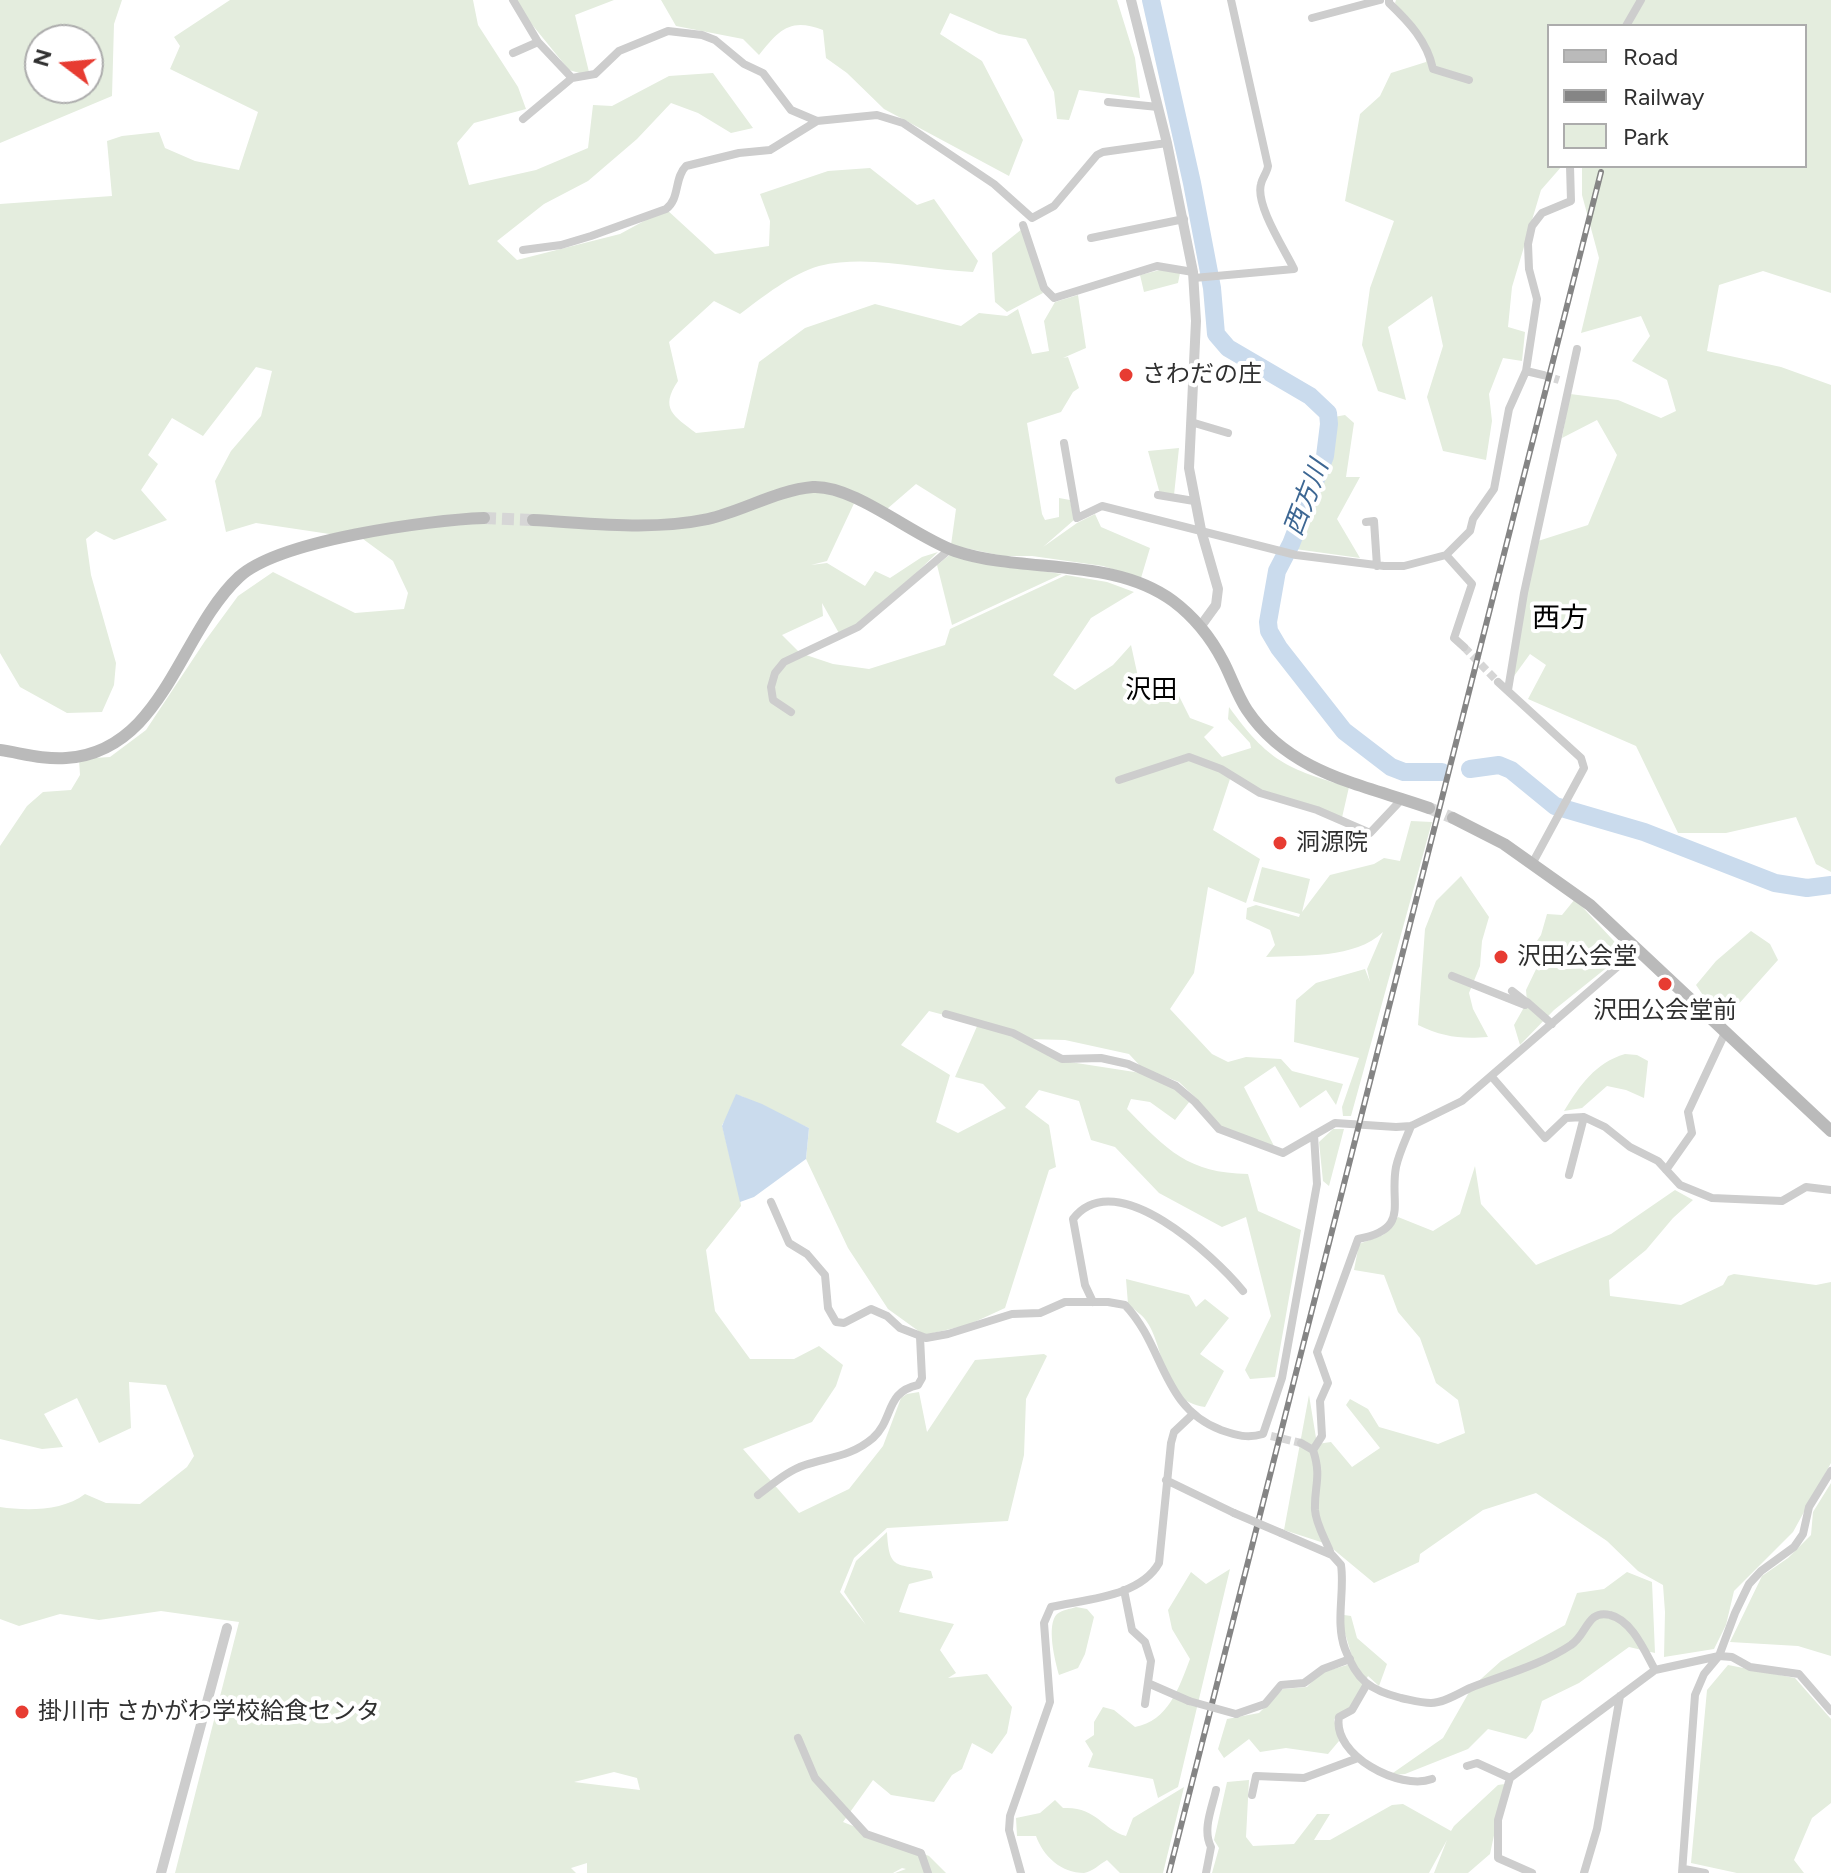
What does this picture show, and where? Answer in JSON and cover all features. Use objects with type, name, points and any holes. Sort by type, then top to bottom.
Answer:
[{"type":"main road","points":[[533,520],[667,526],[712,518],[814,487],[859,500],[950,549],[984,557],[1117,576],[1172,600],[1200,627],[1222,658],[1246,709],[1269,737],[1294,758],[1319,771],[1429,808]]},
{"type":"main road","points":[[0,750],[66,758],[110,746],[136,729],[216,606],[239,577],[272,556],[419,524],[484,518]]},
{"type":"main road","points":[[1453,818],[1504,844],[1590,905],[1831,1131]]},
{"type":"street","points":[[513,0],[538,42],[572,78]]},
{"type":"street","points":[[1131,0],[1167,143],[1194,275],[1196,321],[1189,468],[1194,501],[1218,589],[1216,605],[1200,627]]},
{"type":"street","points":[[1023,225],[1044,288],[1054,298],[1157,266],[1194,275],[1219,276],[1294,269],[1268,217],[1261,195],[1260,185],[1268,166],[1231,0]]},
{"type":"street","points":[[1312,18],[1380,0]]},
{"type":"street","points":[[1389,0],[1426,45],[1433,69],[1469,80]]},
{"type":"street","points":[[1627,24],[1641,0]]},
{"type":"street","points":[[523,119],[572,78],[595,74],[619,51],[668,31],[702,35],[715,40],[744,64],[763,73],[791,110],[817,121],[877,115],[903,123],[994,184],[1032,218],[1054,206],[1097,155],[1167,143]]},
{"type":"street","points":[[513,53],[538,42]]},
{"type":"street","points":[[1108,102],[1158,107]]},
{"type":"street","points":[[523,250],[561,245],[666,209],[672,205],[681,171],[686,166],[739,153],[770,150],[817,121]]},
{"type":"street","points":[[1064,443],[1077,518],[1102,506],[1296,555],[1377,566],[1404,566],[1446,555],[1470,531],[1473,519],[1494,489],[1509,409],[1526,371],[1537,299],[1529,269],[1532,226],[1542,213],[1571,201],[1570,168]]},
{"type":"street","points":[[1091,238],[1184,219]]},
{"type":"street","points":[[1508,690],[1524,593],[1577,349]]},
{"type":"street","points":[[1526,371],[1543,375]]},
{"type":"street","points":[[1559,380],[1569,382]]},
{"type":"street","points":[[1191,422],[1228,433]]},
{"type":"street","points":[[1158,495],[1194,501]]},
{"type":"street","points":[[1366,522],[1374,521],[1377,566]]},
{"type":"street","points":[[791,712],[773,700],[771,687],[775,673],[784,662],[858,627],[950,549]]},
{"type":"street","points":[[1446,555],[1472,584],[1454,638],[1464,647]]},
{"type":"street","points":[[1498,682],[1581,758],[1584,768],[1532,864]]},
{"type":"street","points":[[1119,780],[1189,757],[1260,793],[1317,810],[1370,833],[1403,798]]},
{"type":"street","points":[[946,1014],[1013,1033],[1062,1059],[1101,1058],[1128,1064],[1176,1086],[1219,1129],[1283,1153],[1335,1123],[1411,1126],[1462,1101],[1638,949]]},
{"type":"street","points":[[1452,976],[1521,1005],[1552,1024]]},
{"type":"street","points":[[1512,991],[1521,1005]]},
{"type":"street","points":[[1666,1170],[1692,1133],[1688,1112],[1725,1033]]},
{"type":"street","points":[[1492,1077],[1545,1138],[1566,1118],[1584,1117],[1658,1161],[1680,1185],[1712,1198],[1782,1201],[1806,1187],[1831,1190]]},
{"type":"street","points":[[1569,1175],[1584,1117]]},
{"type":"street","points":[[1313,1450],[1322,1436],[1320,1401],[1328,1383],[1317,1352],[1358,1239],[1375,1236],[1386,1228],[1396,1213],[1396,1168],[1411,1126]]},
{"type":"street","points":[[771,1202],[789,1243],[807,1254],[825,1275],[828,1308],[836,1322],[844,1323],[871,1309],[920,1337],[948,1334],[1012,1314],[1040,1313],[1065,1302],[1125,1305],[1154,1346],[1166,1381],[1192,1415],[1201,1422],[1236,1435],[1252,1437],[1267,1435],[1282,1378],[1317,1184],[1314,1135]]},
{"type":"street","points":[[1093,1302],[1085,1285],[1073,1219],[1080,1211],[1106,1202],[1125,1204],[1153,1215],[1178,1230],[1201,1252],[1219,1263],[1243,1291]]},
{"type":"street","points":[[758,1495],[784,1475],[804,1465],[842,1456],[877,1435],[896,1396],[905,1388],[918,1385],[922,1378],[920,1337]]},
{"type":"street","points":[[1021,1873],[1009,1830],[1010,1816],[1050,1702],[1044,1623],[1051,1607],[1145,1582],[1159,1563],[1166,1480],[1174,1432],[1192,1415]]},
{"type":"street","points":[[1301,1443],[1313,1450],[1319,1485],[1316,1517],[1332,1555],[1341,1565],[1341,1630],[1345,1648],[1367,1684],[1378,1692],[1435,1704],[1572,1645],[1598,1614],[1612,1615],[1626,1623],[1655,1670]]},
{"type":"street","points":[[1705,1873],[1683,1871],[1695,1695],[1704,1674],[1719,1656],[1749,1584],[1761,1571],[1794,1547],[1803,1534],[1809,1507],[1831,1471]]},
{"type":"street","points":[[1166,1480],[1332,1555]]},
{"type":"street","points":[[1124,1590],[1132,1630],[1145,1642],[1151,1661],[1145,1704]]},
{"type":"street","points":[[161,1873],[227,1628]]},
{"type":"street","points":[[1532,1873],[1498,1858],[1498,1820],[1510,1778],[1655,1670],[1719,1656],[1732,1657],[1750,1667],[1799,1674],[1831,1711]]},
{"type":"street","points":[[1150,1684],[1189,1701],[1236,1714],[1265,1704],[1281,1685],[1304,1683],[1323,1669],[1350,1659]]},
{"type":"street","points":[[1367,1684],[1352,1710],[1339,1717],[1337,1726],[1340,1735],[1358,1758],[1386,1775],[1401,1780],[1432,1779]]},
{"type":"street","points":[[1584,1873],[1597,1829],[1620,1696]]},
{"type":"street","points":[[798,1738],[815,1778],[852,1821],[866,1834],[921,1853],[928,1873]]},
{"type":"street","points":[[1252,1795],[1256,1776],[1304,1778],[1358,1758]]},
{"type":"street","points":[[1467,1766],[1477,1763],[1510,1778]]},
{"type":"street","points":[[1206,1873],[1211,1847],[1207,1827],[1216,1790]]},
{"type":"green space","points":[[0,0],[122,0],[114,24],[112,96],[104,99],[104,24],[24,24],[24,104],[93,104],[0,143]]},
{"type":"green space","points":[[230,0],[473,0],[478,25],[518,87],[526,109],[474,123],[457,143],[469,185],[536,170],[588,148],[593,105],[612,106],[669,76],[713,73],[753,128],[731,133],[698,113],[671,103],[637,139],[588,181],[544,204],[497,241],[517,260],[620,234],[666,209],[715,254],[769,246],[770,221],[760,194],[828,171],[870,168],[917,205],[934,199],[978,261],[973,272],[877,262],[838,263],[799,274],[740,314],[714,301],[669,342],[678,381],[670,399],[672,411],[696,433],[744,428],[759,362],[805,328],[875,304],[961,326],[979,313],[1007,316],[1018,309],[1032,354],[1049,351],[1044,321],[1055,302],[1078,295],[1086,348],[1063,358],[1068,357],[1079,388],[1061,412],[1027,423],[1042,514],[1045,520],[1059,517],[1059,498],[1070,500],[1074,520],[1043,547],[1095,514],[1101,527],[1150,548],[1141,578],[1103,566],[1032,556],[1003,556],[951,545],[956,509],[916,484],[887,509],[857,497],[827,561],[811,565],[827,563],[865,586],[875,571],[890,578],[922,557],[938,552],[878,610],[840,635],[822,603],[823,616],[782,635],[800,653],[833,664],[869,669],[945,645],[950,629],[1066,575],[1107,582],[1134,592],[1091,618],[1053,675],[1075,690],[1113,665],[1131,645],[1140,686],[1151,703],[1176,690],[1190,718],[1214,727],[1204,737],[1222,757],[1251,748],[1228,719],[1229,707],[1255,740],[1280,760],[1349,787],[1341,822],[1258,792],[1231,776],[1213,830],[1260,859],[1246,903],[1208,887],[1194,973],[1170,1009],[1212,1054],[1228,1062],[1246,1057],[1281,1059],[1292,1071],[1343,1084],[1336,1105],[1326,1090],[1300,1108],[1275,1066],[1244,1087],[1274,1146],[1219,1126],[1179,1082],[1142,1068],[1129,1054],[1065,1040],[1027,1039],[1057,1060],[1141,1073],[1176,1089],[1190,1101],[1175,1120],[1150,1102],[1131,1099],[1127,1109],[1167,1147],[1194,1164],[1227,1173],[1248,1174],[1258,1211],[1301,1230],[1275,1377],[1250,1379],[1245,1370],[1271,1316],[1246,1217],[1222,1227],[1159,1193],[1115,1147],[1091,1140],[1079,1101],[1039,1090],[1025,1107],[1049,1125],[1056,1167],[1049,1170],[1005,1308],[968,1325],[924,1335],[888,1309],[848,1248],[806,1159],[809,1128],[741,1096],[722,1125],[741,1206],[706,1250],[715,1311],[750,1359],[794,1359],[819,1346],[843,1365],[836,1386],[812,1422],[743,1449],[799,1513],[849,1489],[883,1446],[901,1398],[907,1394],[919,1392],[927,1432],[975,1360],[1047,1356],[1026,1399],[1024,1455],[1008,1521],[887,1528],[854,1558],[840,1592],[866,1625],[844,1592],[856,1561],[887,1532],[890,1553],[897,1563],[931,1571],[933,1578],[909,1584],[899,1612],[954,1624],[940,1650],[956,1673],[948,1678],[987,1674],[1012,1707],[1007,1733],[992,1754],[972,1743],[962,1769],[952,1775],[934,1802],[891,1795],[873,1780],[843,1822],[929,1856],[946,1873],[895,1873],[906,1869],[902,1868],[893,1873],[587,1873],[587,1863],[571,1868],[576,1873],[175,1873],[239,1622],[161,1611],[99,1620],[60,1614],[19,1626],[0,1619],[0,1507],[56,1507],[85,1494],[106,1503],[140,1504],[187,1467],[194,1456],[166,1385],[129,1382],[131,1428],[99,1443],[77,1398],[44,1414],[63,1447],[42,1449],[0,1439],[0,846],[27,806],[43,792],[71,790],[80,775],[79,759],[110,757],[146,730],[238,596],[273,572],[355,613],[404,609],[408,593],[393,561],[363,539],[256,523],[226,532],[215,481],[231,451],[261,416],[272,371],[256,367],[203,436],[172,418],[148,455],[158,464],[141,490],[167,520],[114,540],[96,531],[86,539],[91,575],[116,663],[114,685],[102,712],[67,713],[20,687],[0,653],[0,204],[112,196],[107,141],[122,136],[159,132],[165,148],[195,161],[239,170],[258,112],[170,69],[180,46],[174,37]],"holes":[[[929,1011],[978,1024],[955,1077],[983,1084],[1006,1108],[958,1133],[936,1122],[950,1075],[901,1045]],[[614,1772],[637,1778],[640,1790],[574,1782]]]},
{"type":"green space","points":[[512,0],[614,0],[575,15],[589,72],[583,74],[569,70]]},
{"type":"green space","points":[[661,0],[1117,0],[1135,58],[1140,98],[1079,90],[1069,120],[1057,119],[1054,92],[1026,39],[999,34],[950,13],[940,34],[982,61],[1023,140],[1009,176],[884,109],[847,73],[826,58],[823,30],[802,25],[786,28],[759,55],[743,39],[676,26]]},
{"type":"green space","points":[[1396,0],[1831,0],[1831,293],[1763,271],[1719,285],[1707,351],[1781,367],[1831,385],[1831,872],[1816,864],[1796,817],[1726,833],[1678,833],[1636,746],[1528,699],[1546,665],[1530,654],[1509,683],[1538,541],[1588,525],[1617,455],[1597,420],[1562,438],[1570,394],[1618,400],[1661,418],[1676,411],[1667,380],[1632,361],[1650,336],[1641,316],[1581,333],[1599,258],[1582,195],[1582,168],[1807,168],[1807,24],[1547,24],[1547,168],[1560,168],[1541,190],[1512,287],[1508,327],[1525,332],[1522,361],[1503,358],[1489,394],[1492,421],[1486,460],[1443,451],[1427,397],[1443,346],[1432,296],[1388,327],[1406,400],[1378,391],[1362,345],[1370,288],[1394,221],[1345,201],[1360,114],[1380,96],[1391,73],[1426,62],[1426,45],[1395,3]]},
{"type":"green space","points":[[1022,229],[1043,293],[1007,312],[995,302],[992,253]]},
{"type":"green space","points":[[1164,269],[1180,273],[1178,283],[1144,292],[1140,275]]},
{"type":"green space","points":[[1345,415],[1354,423],[1346,477],[1360,477],[1337,519],[1360,558],[1295,549],[1304,512],[1328,456],[1334,417]]},
{"type":"green space","points":[[1179,448],[1174,495],[1160,494],[1148,451]]},
{"type":"green space","points":[[952,553],[970,561],[1062,574],[952,625],[937,565]]},
{"type":"green space","points":[[1411,821],[1432,822],[1351,1116],[1343,1116],[1342,1107],[1359,1058],[1294,1042],[1296,1000],[1316,983],[1365,969],[1370,982],[1367,969],[1383,932],[1371,941],[1343,951],[1266,957],[1275,945],[1270,930],[1246,919],[1247,908],[1256,905],[1299,917],[1300,914],[1253,901],[1262,867],[1310,879],[1302,912],[1330,875],[1374,864],[1384,858],[1400,861]]},
{"type":"green space","points":[[1461,876],[1489,917],[1482,941],[1480,966],[1469,993],[1473,1009],[1488,1037],[1452,1036],[1418,1025],[1425,929],[1436,901]]},
{"type":"green space","points":[[1575,899],[1625,953],[1554,1010],[1520,1045],[1514,1025],[1527,1002],[1526,990],[1539,963],[1530,951],[1541,935],[1547,914],[1562,915]]},
{"type":"green space","points":[[1751,931],[1770,944],[1778,960],[1725,1015],[1707,1001],[1696,985],[1716,961]]},
{"type":"green space","points":[[1625,1054],[1637,1055],[1648,1061],[1644,1098],[1607,1086],[1582,1108],[1564,1111],[1589,1076],[1605,1063]]},
{"type":"green space","points":[[1333,1129],[1344,1129],[1329,1186],[1323,1181],[1319,1142]]},
{"type":"green space","points":[[1475,1166],[1481,1204],[1536,1265],[1611,1234],[1675,1190],[1693,1200],[1646,1250],[1609,1280],[1610,1296],[1681,1305],[1723,1285],[1728,1276],[1734,1274],[1816,1285],[1831,1282],[1831,1463],[1793,1532],[1734,1591],[1726,1625],[1714,1649],[1664,1657],[1663,1585],[1638,1571],[1607,1541],[1536,1493],[1483,1510],[1420,1554],[1419,1562],[1374,1583],[1327,1544],[1284,1530],[1309,1395],[1317,1444],[1331,1442],[1352,1467],[1380,1448],[1346,1405],[1350,1399],[1368,1409],[1379,1427],[1438,1444],[1465,1433],[1458,1400],[1436,1383],[1420,1338],[1398,1312],[1384,1275],[1354,1270],[1359,1244],[1383,1235],[1398,1217],[1433,1231],[1460,1214]]},
{"type":"green space","points":[[1126,1279],[1189,1295],[1196,1307],[1205,1299],[1229,1318],[1200,1354],[1224,1371],[1205,1407],[1190,1403],[1172,1385],[1147,1322],[1128,1304]]},
{"type":"green space","points":[[1831,1483],[1831,1656],[1798,1646],[1730,1642],[1762,1576],[1788,1558],[1811,1535],[1813,1512]]},
{"type":"green space","points":[[1230,1569],[1178,1787],[1158,1798],[1153,1779],[1088,1767],[1093,1754],[1085,1741],[1094,1735],[1094,1722],[1103,1707],[1114,1710],[1135,1727],[1156,1718],[1171,1702],[1190,1659],[1172,1629],[1168,1610],[1191,1572],[1206,1584]]},
{"type":"green space","points":[[1627,1572],[1652,1582],[1655,1653],[1629,1647],[1579,1683],[1542,1701],[1533,1731],[1526,1739],[1488,1729],[1468,1749],[1405,1774],[1390,1775],[1443,1738],[1472,1687],[1501,1661],[1565,1625],[1577,1593],[1604,1589]]},
{"type":"green space","points":[[1076,1607],[1087,1609],[1094,1617],[1085,1654],[1078,1668],[1059,1675],[1052,1643],[1052,1626],[1057,1614]]},
{"type":"green space","points":[[1344,1615],[1351,1616],[1357,1638],[1387,1664],[1379,1686],[1368,1676],[1351,1708],[1334,1719],[1339,1741],[1328,1754],[1286,1748],[1260,1752],[1249,1739],[1224,1758],[1218,1749],[1227,1719],[1259,1713],[1283,1689],[1307,1687],[1320,1673],[1354,1663],[1344,1630]]},
{"type":"green space","points":[[1728,1665],[1795,1678],[1831,1719],[1831,1803],[1812,1818],[1794,1860],[1804,1873],[1737,1873],[1691,1863],[1707,1690]]},
{"type":"green space","points":[[1249,1780],[1246,1837],[1253,1846],[1294,1844],[1317,1814],[1330,1814],[1314,1840],[1330,1840],[1392,1805],[1403,1804],[1451,1831],[1498,1785],[1505,1784],[1490,1854],[1468,1873],[1434,1873],[1447,1840],[1429,1873],[1212,1873],[1219,1848],[1214,1840],[1227,1782]]},
{"type":"green space","points":[[1184,1787],[1163,1873],[1120,1873],[1107,1860],[1084,1873],[1068,1870],[1054,1862],[1036,1836],[1017,1836],[1016,1818],[1040,1813],[1055,1800],[1063,1808],[1091,1814],[1126,1836],[1133,1818]]},
{"type":"water","points":[[736,1094],[809,1128],[806,1159],[754,1197],[740,1202],[722,1126]]},
{"type":"waterway","name":"西方川","points":[[1151,0],[1192,183],[1212,288],[1216,334],[1228,348],[1310,396],[1328,413],[1325,456],[1291,544],[1277,571],[1269,631],[1344,731],[1391,767],[1404,772],[1442,772]]},
{"type":"waterway","name":"西方川","points":[[1470,769],[1499,765],[1511,770],[1555,806],[1644,832],[1775,883],[1807,888],[1831,885]]},
{"type":"tunnel","points":[[1543,375],[1559,380]]},
{"type":"tunnel","points":[[484,518],[533,520]]},
{"type":"tunnel","points":[[1464,647],[1498,682]]},
{"type":"tunnel","points":[[1429,808],[1453,818]]},
{"type":"tunnel","points":[[1271,1436],[1301,1443]]},
{"type":"railway","points":[[1169,1873],[1601,172]]},
{"type":"place","name":"さわだの庄","points":[[1126,375]]},
{"type":"place","name":"洞源院","points":[[1280,843]]},
{"type":"place","name":"沢田公会堂","points":[[1501,957]]},
{"type":"place","name":"沢田公会堂前","points":[[1665,984]]},
{"type":"place","name":"掛川市 さかがわ学校給食センタ","points":[[22,1712]]},
{"type":"district","name":"西方","points":[[1560,619]]},
{"type":"district","name":"沢田","points":[[1151,690]]}]
